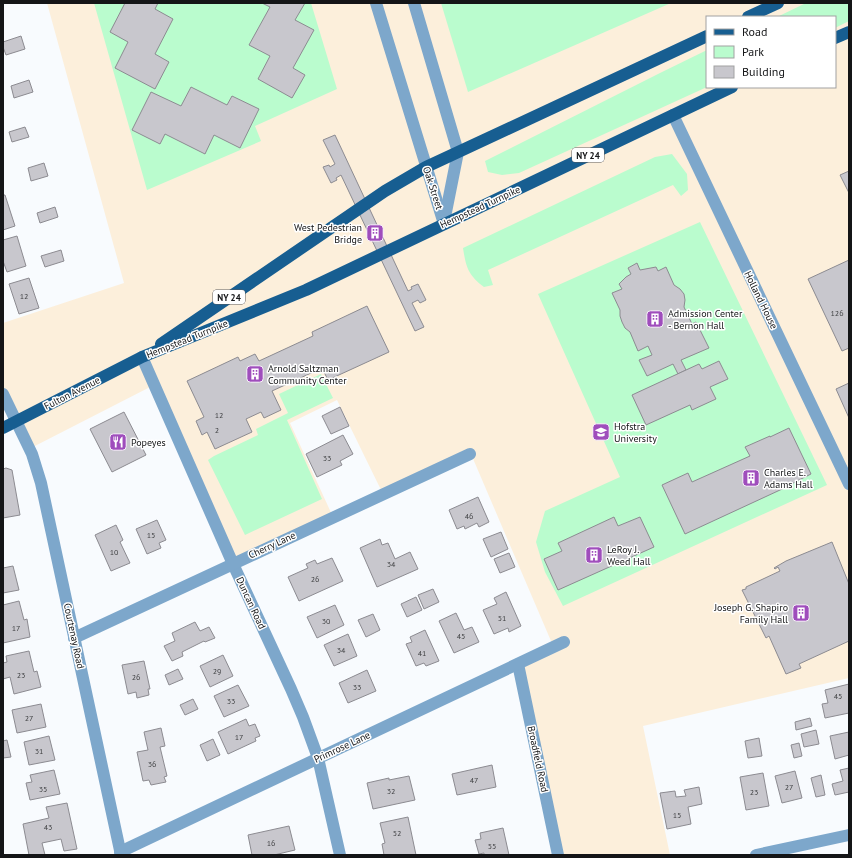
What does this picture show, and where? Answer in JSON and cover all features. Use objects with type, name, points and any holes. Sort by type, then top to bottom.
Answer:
[{"type":"main road","points":[[750,16],[778,3]]},
{"type":"main road","points":[[836,38],[849,32]]},
{"type":"main road","name":"Hempstead Turnpike","points":[[142,357],[385,190],[458,152],[706,36]]},
{"type":"main road","name":"Hempstead Turnpike","points":[[142,357],[306,290],[730,88]]},
{"type":"main road","name":"Fulton Avenue","points":[[3,428],[142,357]]},
{"type":"street","name":"Oak Street","points":[[376,3],[444,224]]},
{"type":"street","name":"Oak Street","points":[[414,3],[458,152],[444,224]]},
{"type":"street","name":"Holland House","points":[[672,116],[849,484]]},
{"type":"street","name":"Duncan Road","points":[[142,357],[233,564],[303,717],[318,758],[340,855]]},
{"type":"street","name":"Courtenay Road","points":[[3,394],[30,449],[37,467],[120,853]]},
{"type":"street","name":"Cherry Lane","points":[[74,638],[470,454]]},
{"type":"street","name":"Primrose Lane","points":[[120,853],[564,642]]},
{"type":"street","name":"Broadfield Road","points":[[518,664],[558,855]]},
{"type":"street","points":[[756,855],[849,835]]},
{"type":"shaded area","name":"Hofstra University","points":[[47,3],[849,3],[849,678],[643,726],[670,855],[558,855],[518,664],[554,648],[471,454],[383,494],[337,400],[290,423],[333,517],[233,564],[154,385],[29,449],[3,394],[3,323],[124,283]]},
{"type":"green space","points":[[94,3],[311,3],[337,89],[255,126],[261,141],[147,190]]},
{"type":"green space","points":[[441,3],[671,3],[468,92]]},
{"type":"green space","points":[[806,3],[849,3],[849,21],[836,28],[836,16],[779,16]]},
{"type":"green space","points":[[706,50],[706,87],[519,173],[502,175],[488,172],[485,161]]},
{"type":"green space","points":[[672,154],[687,174],[688,190],[681,196],[673,185],[488,270],[493,285],[484,287],[474,279],[467,266],[463,248],[655,157]]},
{"type":"green space","points":[[700,222],[827,485],[563,606],[545,572],[536,542],[545,511],[620,477],[538,294]]},
{"type":"green space","points":[[321,374],[333,398],[287,420],[322,499],[245,535],[208,460],[258,435],[256,429],[288,413],[279,394]]},
{"type":"building","points":[[125,3],[158,3],[155,9],[173,19],[155,54],[169,62],[155,89],[115,68],[128,42],[110,32]]},
{"type":"building","points":[[262,3],[305,3],[295,20],[314,30],[293,68],[305,75],[292,98],[258,79],[270,56],[249,45],[270,7]]},
{"type":"building","points":[[21,36],[25,49],[6,55],[3,42]]},
{"type":"building","points":[[29,80],[33,92],[14,98],[11,86]]},
{"type":"building","points":[[191,87],[227,105],[232,96],[259,109],[240,148],[214,135],[205,154],[165,134],[160,144],[132,130],[151,92],[181,106]]},
{"type":"building","points":[[25,127],[29,137],[12,142],[9,132]]},
{"type":"building","name":"West Pedestrian Bridge","points":[[335,135],[408,291],[412,289],[411,287],[418,284],[426,300],[420,303],[418,300],[412,303],[424,327],[415,331],[341,175],[336,178],[337,180],[331,183],[323,167],[329,165],[330,167],[335,164],[323,140]]},
{"type":"building","points":[[44,163],[48,176],[31,181],[28,168]]},
{"type":"building","points":[[849,171],[849,193],[840,175]]},
{"type":"building","points":[[3,195],[5,195],[15,226],[3,230]]},
{"type":"building","points":[[55,207],[58,217],[40,223],[37,213]]},
{"type":"building","points":[[17,236],[26,266],[7,272],[3,261],[3,240]]},
{"type":"building","points":[[61,250],[64,261],[45,267],[41,256]]},
{"type":"building","points":[[849,260],[849,348],[842,351],[808,279]]},
{"type":"building","name":"Admission Center - Bernon Hall","points":[[637,263],[640,270],[656,267],[658,271],[666,267],[674,285],[684,294],[684,307],[692,324],[696,322],[709,348],[681,360],[686,370],[678,374],[673,364],[647,376],[639,360],[652,355],[648,346],[638,351],[630,332],[625,328],[622,322],[620,310],[612,293],[622,289],[619,284],[631,274],[628,268]]},
{"type":"building","points":[[29,278],[39,308],[19,314],[9,284]]},
{"type":"building","name":"Arnold Saltzman Community Center","points":[[367,306],[389,352],[328,380],[322,368],[272,391],[281,410],[264,418],[261,412],[246,419],[252,432],[215,449],[207,432],[202,435],[196,421],[204,417],[187,381],[238,357],[240,361],[255,354],[259,361],[313,336],[312,332]]},
{"type":"building","points":[[719,361],[728,379],[710,387],[716,399],[692,410],[690,405],[646,425],[632,395],[699,364],[702,369]]},
{"type":"building","points":[[849,383],[849,418],[836,389]]},
{"type":"building","points":[[340,407],[349,426],[331,434],[322,416]]},
{"type":"building","name":"Popeyes","points":[[124,412],[146,455],[112,472],[90,429]]},
{"type":"building","name":"Charles E. Adams Hall","points":[[789,428],[811,474],[793,484],[685,534],[662,485],[688,473],[692,482],[750,456],[745,447]]},
{"type":"building","points":[[343,435],[353,454],[340,461],[342,465],[317,477],[306,454]]},
{"type":"building","points":[[6,468],[12,470],[20,515],[3,518],[3,469]]},
{"type":"building","points":[[478,497],[489,522],[479,527],[477,523],[465,529],[464,526],[457,529],[449,510]]},
{"type":"building","name":"LeRoy J. Weed Hall","points":[[614,517],[618,526],[640,517],[654,547],[558,590],[544,559],[562,551],[558,543]]},
{"type":"building","points":[[157,520],[166,540],[159,543],[161,548],[147,554],[136,529]]},
{"type":"building","points":[[116,525],[123,540],[120,542],[130,563],[111,571],[95,535]]},
{"type":"building","points":[[501,532],[508,549],[491,557],[483,539]]},
{"type":"building","points":[[380,539],[382,545],[388,543],[395,559],[410,552],[418,569],[377,587],[360,548]]},
{"type":"building","name":"Joseph G. Shapiro Family Hall","points":[[832,542],[849,584],[849,641],[799,664],[801,668],[786,674],[769,636],[766,638],[742,590],[780,571],[778,567],[775,569],[774,568],[786,561]]},
{"type":"building","points":[[509,553],[515,567],[500,573],[494,559]]},
{"type":"building","points":[[332,558],[343,581],[299,601],[288,577],[308,568],[306,564],[315,560],[317,564]]},
{"type":"building","points":[[13,566],[19,590],[3,593],[3,568]]},
{"type":"building","points":[[433,589],[439,602],[424,609],[418,595]]},
{"type":"building","points":[[506,592],[521,626],[509,632],[508,628],[494,634],[483,610],[497,604],[494,598]]},
{"type":"building","points":[[416,597],[422,610],[407,617],[401,604]]},
{"type":"building","points":[[19,601],[24,620],[27,619],[30,637],[3,643],[3,605]]},
{"type":"building","points":[[335,605],[344,625],[317,638],[307,617]]},
{"type":"building","points":[[456,613],[464,630],[472,627],[479,642],[454,653],[439,621]]},
{"type":"building","points":[[373,614],[380,630],[366,637],[358,620]]},
{"type":"building","points":[[195,622],[200,631],[209,627],[215,638],[205,642],[204,641],[182,652],[183,656],[172,661],[164,646],[175,641],[172,633]]},
{"type":"building","points":[[425,630],[439,661],[426,666],[424,663],[416,666],[406,644],[412,642],[410,637]]},
{"type":"building","points":[[348,634],[357,656],[334,666],[324,645]]},
{"type":"building","points":[[29,651],[34,672],[37,671],[41,687],[14,694],[10,677],[3,679],[3,663],[7,662],[6,656]]},
{"type":"building","points":[[223,655],[233,676],[210,687],[200,666]]},
{"type":"building","points":[[144,661],[150,689],[148,689],[149,695],[137,698],[136,692],[128,694],[122,665]]},
{"type":"building","points":[[178,669],[183,679],[169,685],[165,675]]},
{"type":"building","points":[[367,670],[376,691],[348,703],[339,683]]},
{"type":"building","points":[[849,684],[849,713],[825,718],[822,704],[828,703],[825,690]]},
{"type":"building","points":[[238,685],[249,706],[224,717],[214,696]]},
{"type":"building","points":[[193,699],[198,709],[185,715],[180,705]]},
{"type":"building","points":[[41,704],[46,727],[17,733],[12,710]]},
{"type":"building","points":[[810,718],[812,726],[796,730],[795,722]]},
{"type":"building","points":[[246,719],[249,726],[255,724],[260,736],[255,738],[256,741],[228,754],[218,732]]},
{"type":"building","points":[[161,728],[165,746],[160,747],[167,776],[164,777],[166,782],[151,785],[149,780],[143,781],[137,752],[148,750],[144,732]]},
{"type":"building","points":[[816,730],[819,744],[804,747],[801,734]]},
{"type":"building","points":[[849,732],[849,755],[835,759],[830,736]]},
{"type":"building","points":[[49,736],[55,760],[29,765],[24,742]]},
{"type":"building","points":[[759,738],[762,756],[748,758],[745,741]]},
{"type":"building","points":[[213,739],[220,755],[207,761],[200,745]]},
{"type":"building","points":[[7,740],[11,757],[3,758],[3,741]]},
{"type":"building","points":[[799,743],[802,756],[794,758],[791,745]]},
{"type":"building","points":[[492,765],[496,787],[457,795],[452,774]]},
{"type":"building","points":[[849,768],[849,792],[835,795],[832,784],[843,781],[840,770]]},
{"type":"building","points":[[54,770],[60,794],[30,800],[26,783],[32,782],[30,775]]},
{"type":"building","points":[[795,771],[802,798],[782,803],[775,776]]},
{"type":"building","points":[[763,773],[769,806],[746,810],[740,777]]},
{"type":"building","points":[[821,775],[825,795],[816,797],[811,778]]},
{"type":"building","points":[[409,776],[415,800],[373,809],[367,783],[389,778],[389,780]]},
{"type":"building","points":[[699,787],[702,804],[688,807],[691,824],[667,829],[660,793],[675,791],[676,797],[686,796],[684,790]]},
{"type":"building","points":[[67,803],[77,849],[64,851],[61,839],[42,843],[45,855],[29,855],[23,824],[49,818],[46,807]]},
{"type":"building","points":[[408,817],[416,855],[384,855],[382,844],[385,843],[380,823]]},
{"type":"building","points":[[289,826],[295,850],[274,855],[252,855],[248,835]]},
{"type":"building","points":[[503,828],[509,855],[479,854],[475,840],[481,839],[480,833]]},
{"type":"place","name":"West Pedestrian Bridge","points":[[375,233]]},
{"type":"place","name":"Admission Center - Bernon Hall","points":[[655,319]]},
{"type":"place","name":"Arnold Saltzman Community Center","points":[[255,374]]},
{"type":"place","name":"Hofstra University","points":[[601,432]]},
{"type":"place","name":"Popeyes","points":[[118,442]]},
{"type":"place","name":"Charles E. Adams Hall","points":[[751,478]]},
{"type":"place","name":"LeRoy J. Weed Hall","points":[[594,555]]},
{"type":"place","name":"Joseph G. Shapiro Family Hall","points":[[801,613]]}]
